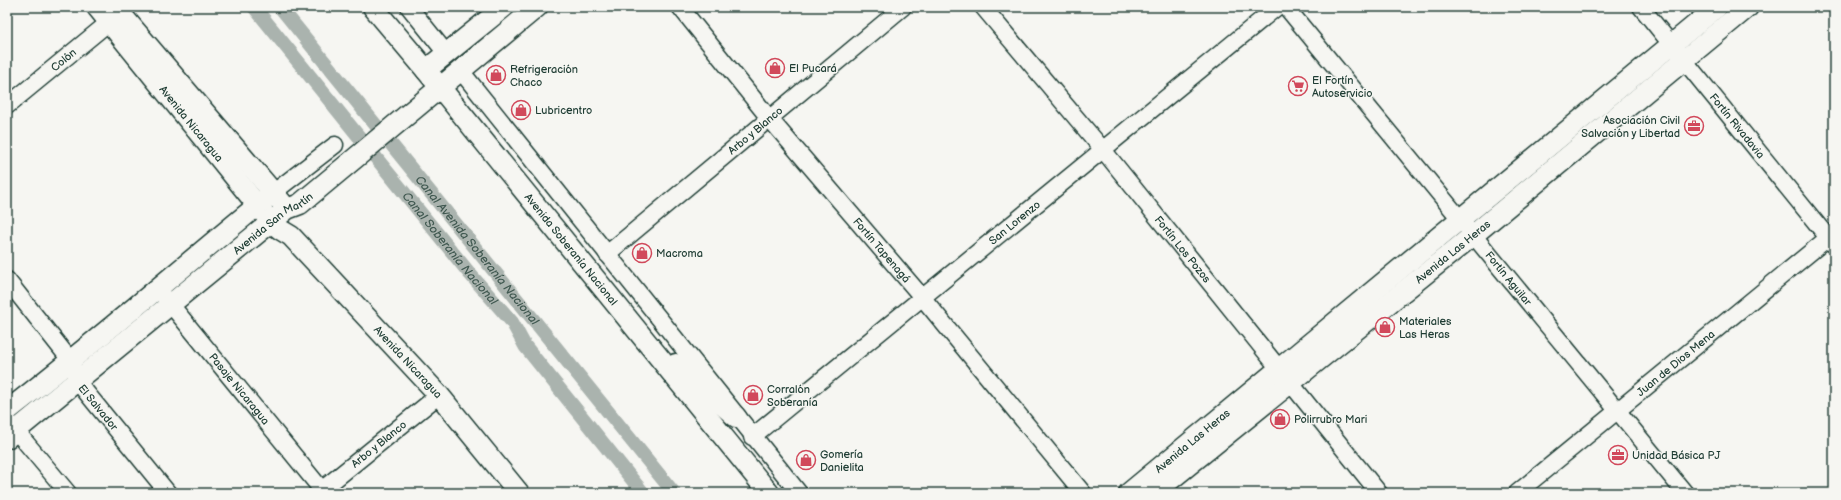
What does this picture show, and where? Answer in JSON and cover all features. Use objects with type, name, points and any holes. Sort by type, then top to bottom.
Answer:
[{"type":"main road","name":"Avenida Nicaragua","points":[[96,7],[115,14],[274,192],[287,209],[291,236]]},
{"type":"main road","name":"Avenida Soberanía Nacional","points":[[373,7],[426,70],[769,493]]},
{"type":"main road","points":[[426,70],[504,7]]},
{"type":"main road","name":"Avenida San Martín","points":[[10,430],[77,380],[287,209],[300,204],[537,7]]},
{"type":"main road","name":"Avenida Las Heras","points":[[1467,228],[1671,44],[1717,7]]},
{"type":"main road","name":"Avenida Las Heras","points":[[1129,493],[1285,375],[1467,228],[1683,60],[1748,7]]},
{"type":"main road","name":"Avenida Nicaragua","points":[[115,14],[272,222],[291,236],[439,396],[519,493]]},
{"type":"main road","points":[[446,53],[461,70]]},
{"type":"main road","name":"Avenida San Martín","points":[[7,411],[71,361],[158,287],[274,192]]},
{"type":"main road","points":[[635,328],[736,417]]},
{"type":"main road","name":"Avenida Las Heras","points":[[1154,493],[1285,375]]},
{"type":"street","points":[[409,7],[446,53]]},
{"type":"street","name":"Fortín Tapenagá","points":[[680,7],[769,118],[922,297],[1082,493]]},
{"type":"street","name":"Arbo y Blanco","points":[[607,254],[903,7]]},
{"type":"street","name":"Fortín Los Pozos","points":[[983,7],[1104,150],[1379,493]]},
{"type":"street","name":"San Lorenzo","points":[[752,437],[1277,7]]},
{"type":"street","name":"Fortín Aguilar","points":[[1286,7],[1685,493]]},
{"type":"street","name":"Fortín Rivadavia","points":[[1641,7],[1683,60],[1832,239]]},
{"type":"street","name":"Colón","points":[[7,106],[115,14]]},
{"type":"street","points":[[461,70],[736,417],[799,493]]},
{"type":"street","name":"Avenida San Martín","points":[[274,192],[335,145]]},
{"type":"street","name":"Juan de Dios Mena","points":[[1517,493],[1617,410],[1832,239]]},
{"type":"street","name":"El Salvador","points":[[7,280],[71,361],[77,380],[168,493]]},
{"type":"street","name":"Pasaje Nicaragua","points":[[158,287],[320,492]]},
{"type":"street","name":"Arbo y Blanco","points":[[320,492],[439,396]]},
{"type":"street","points":[[10,430],[68,493]]},
{"type":"shaded area","points":[[519,7],[529,7],[469,55],[465,50]]},
{"type":"waterway","name":"Canal Soberanía Nacional","points":[[254,7],[470,274],[512,322],[525,346],[643,493]]},
{"type":"waterway","name":"Canal Avenida Soberanía Nacional","points":[[280,7],[674,493]]},
{"type":"place","name":"El Pucará","points":[[775,68]]},
{"type":"place","name":"Refrigeración Chaco","points":[[496,75]]},
{"type":"place","name":"El Fortín Autoservicio","points":[[1298,86]]},
{"type":"place","name":"Lubricentro","points":[[521,110]]},
{"type":"place","name":"Asociación Civil Salvación y Libertad","points":[[1694,126]]},
{"type":"place","name":"Macroma","points":[[642,253]]},
{"type":"place","name":"Materiales Las Heras","points":[[1385,327]]},
{"type":"place","name":"Corralón Soberanía","points":[[753,395]]},
{"type":"place","name":"Polirrubro Mari","points":[[1280,419]]},
{"type":"place","name":"Unidad Básica PJ","points":[[1618,455]]},
{"type":"place","name":"Gomería Danielita","points":[[806,460]]}]
